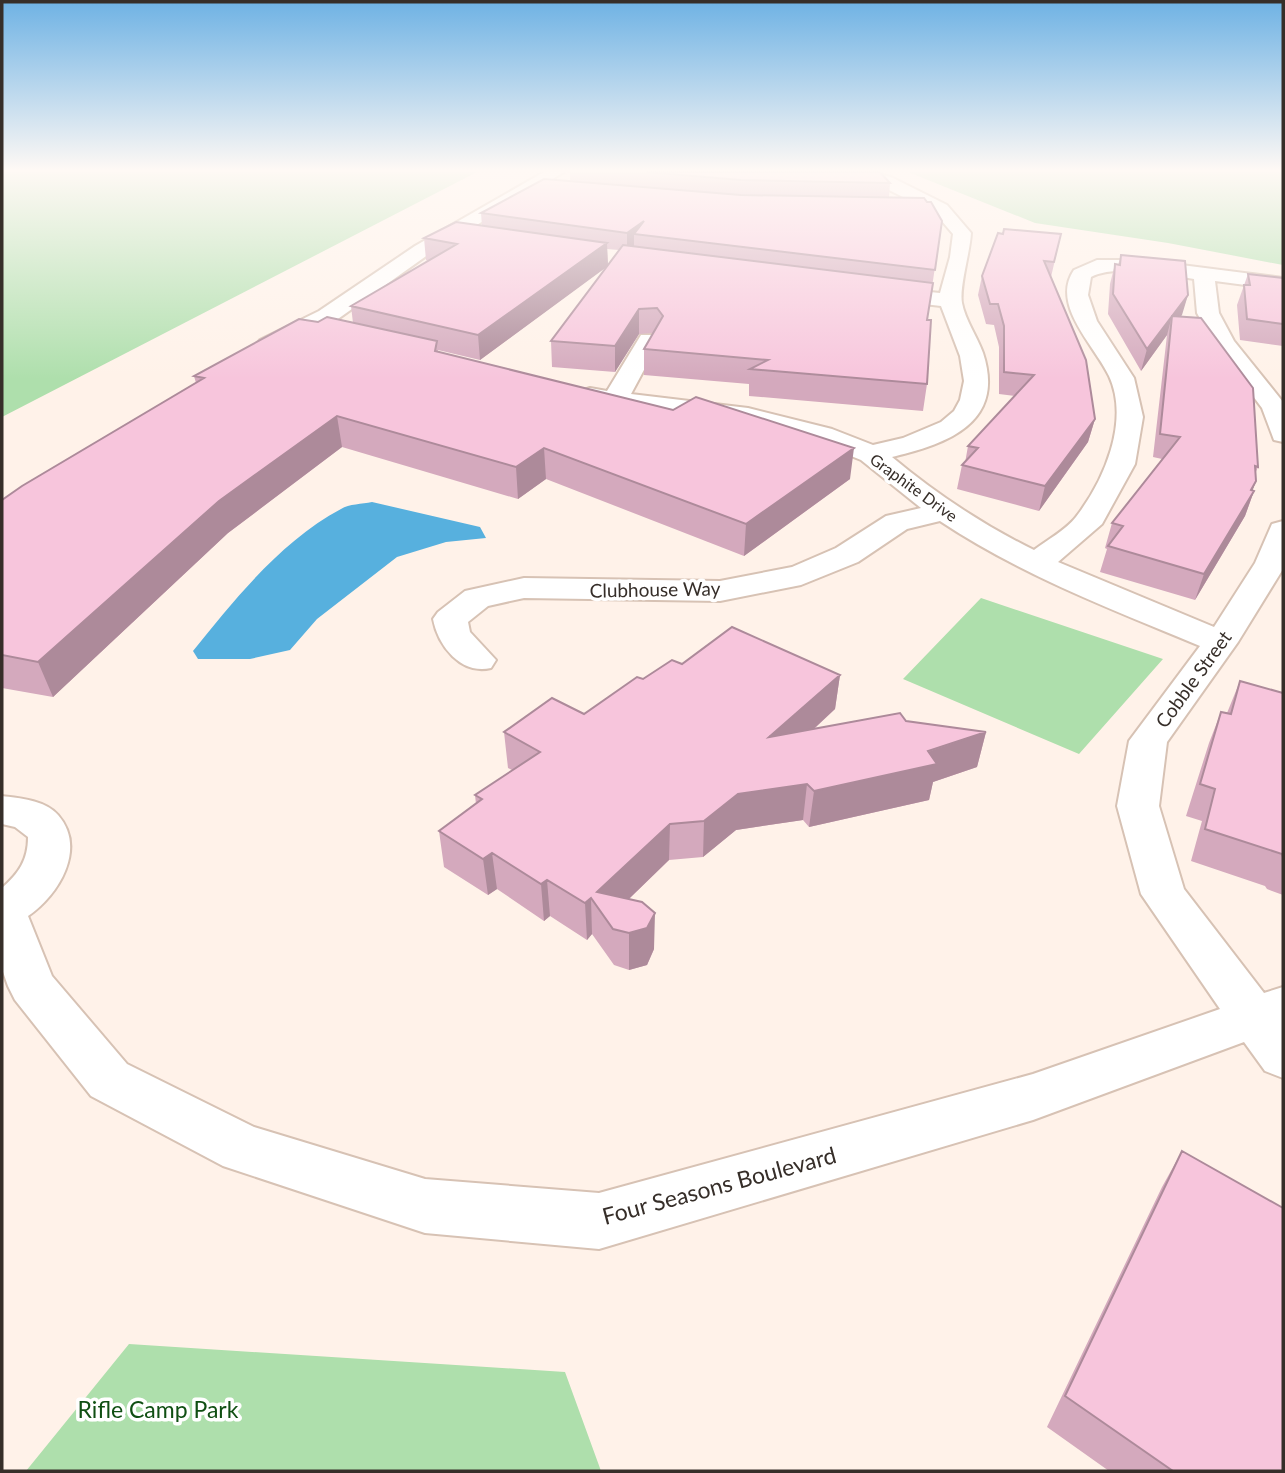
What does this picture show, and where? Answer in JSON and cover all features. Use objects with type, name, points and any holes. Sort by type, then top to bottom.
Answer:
[{"type":"street","points":[[253,353],[327,316],[438,241]]},
{"type":"street","points":[[871,454],[926,441],[963,420],[978,390],[973,358],[951,301],[952,279],[959,264],[961,241]]},
{"type":"street","points":[[1036,564],[1087,524],[1121,464],[1130,417],[1122,378],[1086,321],[1077,295],[1081,274],[1097,266],[1142,265],[1283,284]]},
{"type":"street","points":[[1204,274],[1208,313],[1224,343],[1274,407],[1283,434]]},
{"type":"street","points":[[854,290],[951,301]]},
{"type":"street","points":[[302,328],[338,336]]},
{"type":"street","points":[[614,399],[649,340]]},
{"type":"street","name":"Graphite Drive","points":[[564,393],[748,416],[823,435],[871,454],[915,491],[991,541],[1036,564],[1221,642]]},
{"type":"street","name":"Clubhouse Way","points":[[478,660],[453,635],[450,619],[477,598],[524,588],[625,592],[733,588],[801,575],[847,555],[897,522],[945,511]]},
{"type":"street","name":"Cobble Street","points":[[1273,1026],[1163,894],[1138,806],[1148,741],[1221,642],[1281,544]]},
{"type":"street","points":[[2,810],[15,811],[36,819],[49,832],[52,850],[46,869],[30,889],[2,910]]},
{"type":"street","name":"Four Seasons Boulevard","points":[[2,910],[32,986],[109,1080],[242,1148],[425,1206],[599,1221],[1273,1026]]},
{"type":"green space","points":[[2,241],[344,241],[2,417]]},
{"type":"green space","points":[[1153,241],[1283,241],[1283,265]]},
{"type":"green space","points":[[981,598],[1163,659],[1079,754],[903,679]]},
{"type":"green space","name":"Rifle Camp Park","points":[[129,1344],[565,1372],[601,1471],[26,1471]]},
{"type":"water","points":[[372,502],[480,527],[486,538],[446,542],[397,557],[317,619],[290,650],[250,659],[198,659],[193,651],[242,592],[279,555],[319,522],[341,509]]},
{"type":"building","points":[[439,241],[607,243],[478,335],[351,306],[457,244]]},
{"type":"building","points":[[690,241],[939,241],[935,270]]},
{"type":"building","points":[[995,241],[1059,241],[1054,262],[1044,261],[1086,360],[1095,419],[1045,486],[962,465],[978,448],[968,446],[1034,375],[1004,372],[1004,326],[998,304],[990,304],[982,276]]},
{"type":"building","points":[[623,245],[933,283],[927,320],[931,320],[927,384],[750,369],[768,360],[644,349],[663,316],[657,308],[639,309],[615,346],[551,341]]},
{"type":"building","points":[[1121,255],[1185,261],[1188,295],[1147,349],[1113,294],[1115,264],[1120,265]]},
{"type":"building","points":[[1248,274],[1283,278],[1283,324],[1247,319],[1244,285],[1250,285]]},
{"type":"building","points":[[1172,316],[1201,318],[1253,388],[1258,467],[1255,466],[1256,481],[1251,490],[1254,491],[1204,574],[1108,546],[1123,526],[1112,523],[1180,437],[1160,434]]},
{"type":"building","points":[[327,317],[437,341],[435,351],[673,410],[696,397],[854,448],[746,524],[544,448],[516,467],[337,416],[219,501],[38,662],[2,655],[2,500],[204,378],[194,376],[299,319],[318,322]]},
{"type":"building","points":[[732,627],[840,675],[769,737],[900,713],[906,721],[986,732],[928,751],[937,764],[814,791],[807,784],[738,794],[704,821],[670,824],[597,892],[642,902],[655,913],[647,928],[629,933],[613,929],[591,898],[585,903],[547,880],[541,884],[492,853],[483,859],[439,831],[482,799],[475,795],[540,752],[504,732],[552,698],[584,714],[637,677],[643,679],[672,660],[682,664]]},
{"type":"building","points":[[1240,681],[1283,693],[1283,857],[1282,854],[1205,829],[1215,789],[1200,784],[1221,712],[1231,714]]},
{"type":"building","points":[[1182,1151],[1283,1208],[1283,1471],[1173,1471],[1065,1396]]}]
